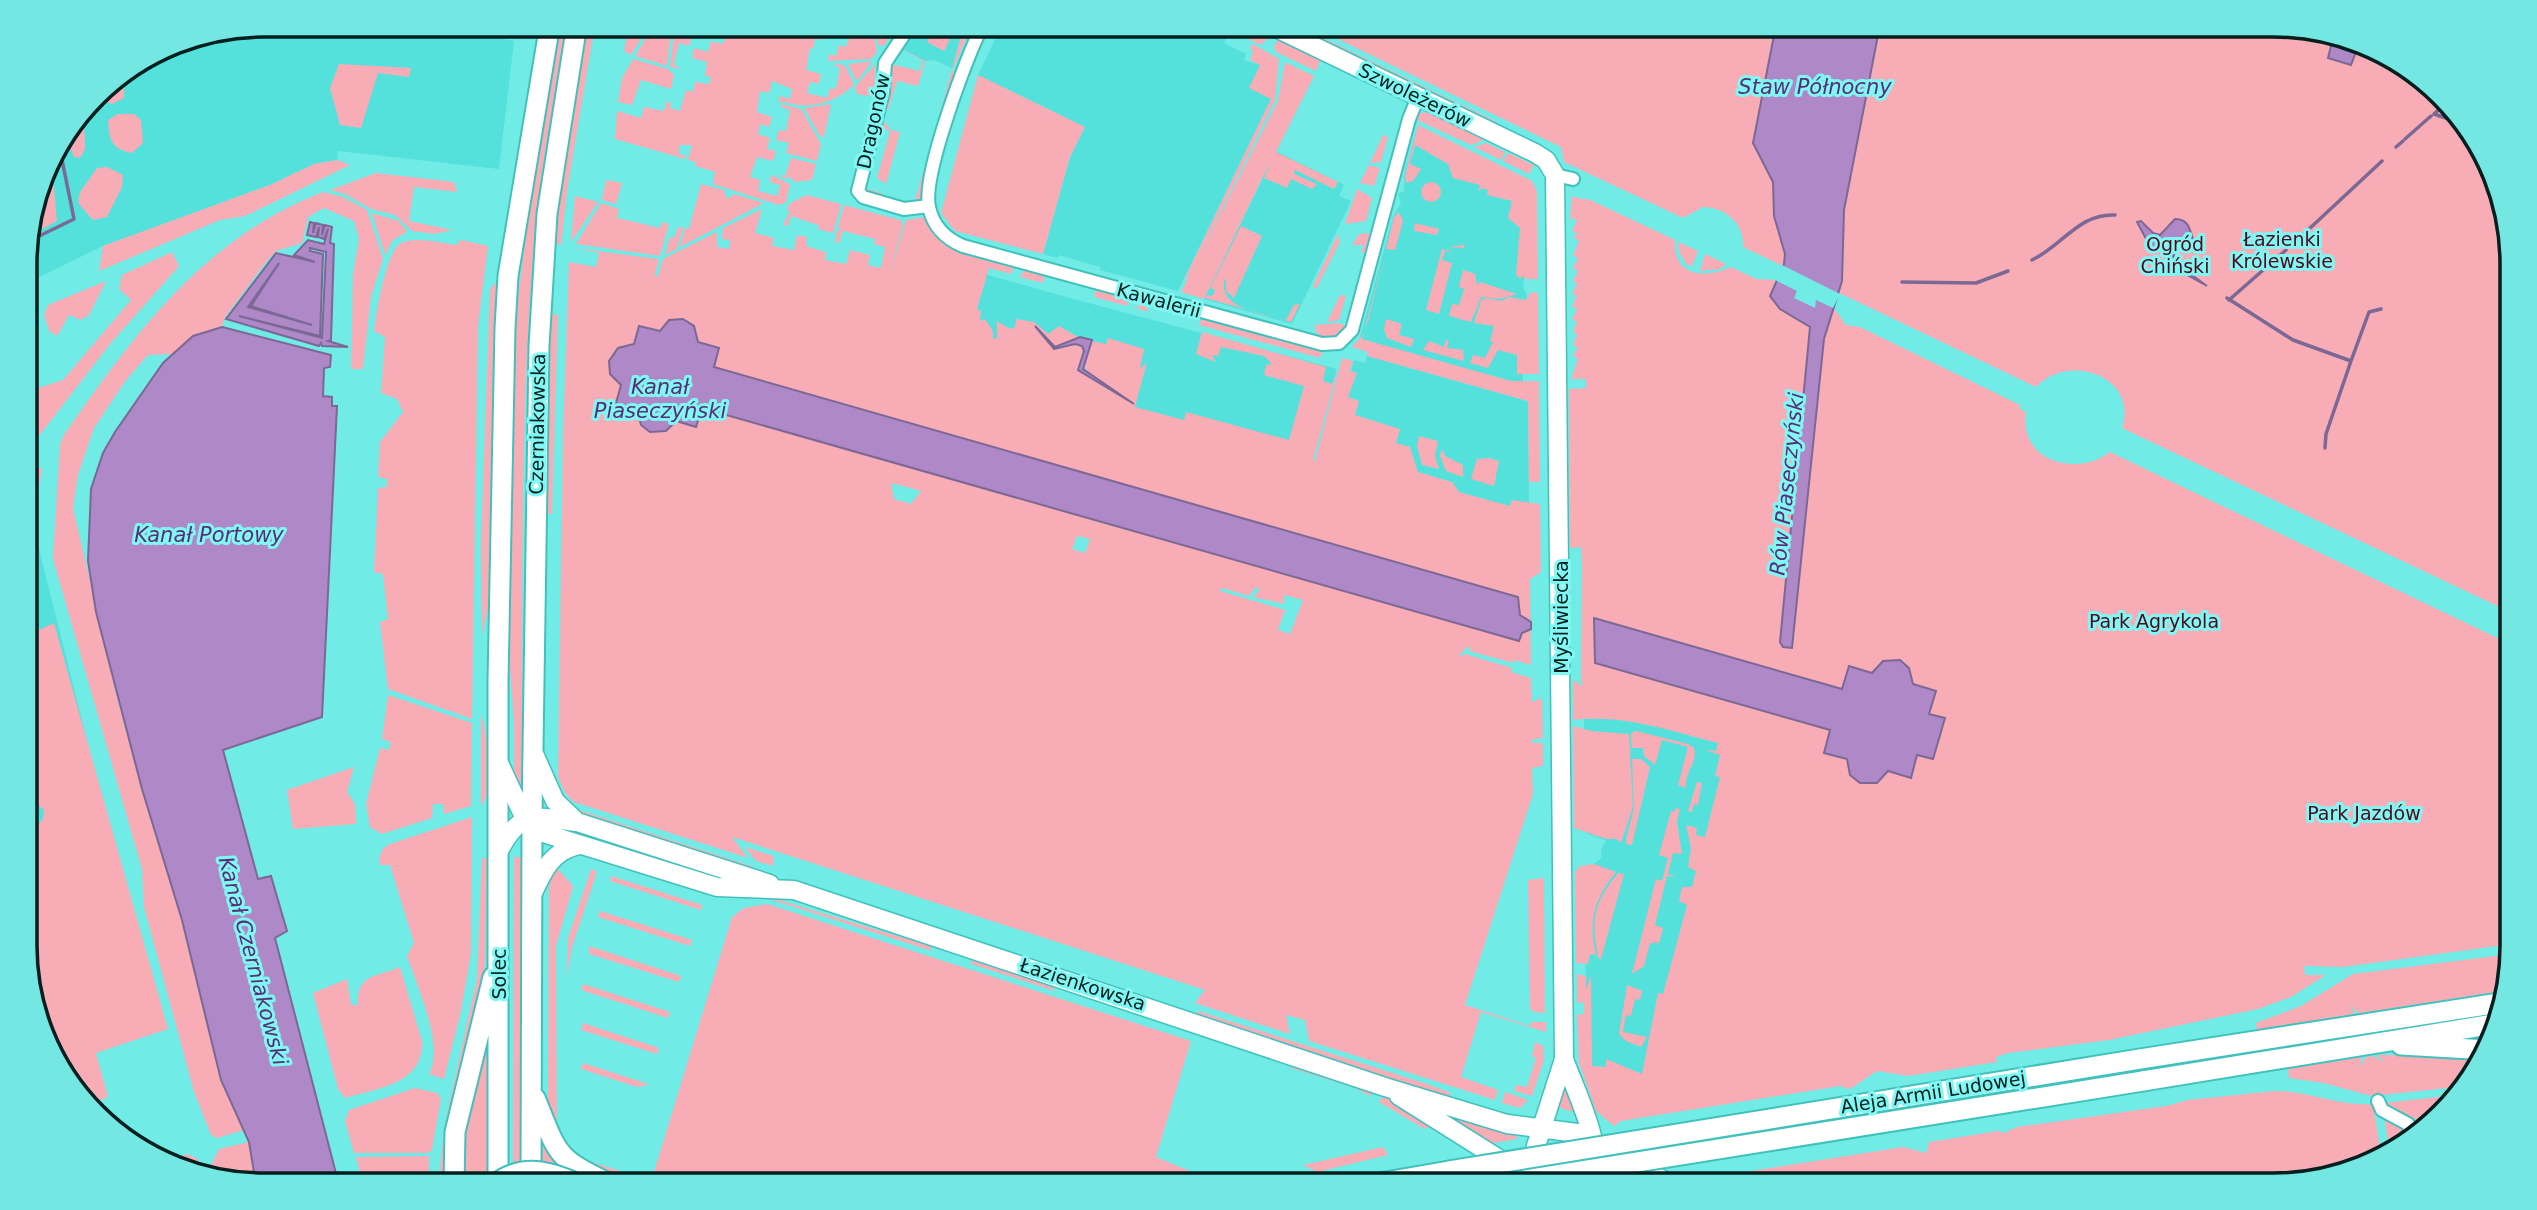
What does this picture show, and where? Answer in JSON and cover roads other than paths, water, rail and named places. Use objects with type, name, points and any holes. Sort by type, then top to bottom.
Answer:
[{"type":"main road","name":"Czerniakowska","points":[[499,762],[506,302],[548,37]]},
{"type":"main road","name":"Czerniakowska","points":[[529,821],[533,748],[542,286],[553,171],[575,37]]},
{"type":"main road","name":"Solec","points":[[496,1173],[500,952],[499,762]]},
{"type":"main road","name":"Solec","points":[[529,821],[532,895],[531,1173]]},
{"type":"main road","points":[[454,1173],[455,1132],[500,952]]},
{"type":"main road","name":"Aleja Armii Ludowej","points":[[1437,1173],[2493,1004]]},
{"type":"main road","name":"Aleja Armii Ludowej","points":[[1569,1173],[2486,1025]]},
{"type":"main road","points":[[2376,1042],[2475,1049]]},
{"type":"main road","points":[[531,1088],[547,1133],[558,1152],[589,1173]]},
{"type":"main road","points":[[520,1173],[548,1173]]},
{"type":"street","name":"Dragonów","points":[[903,37],[886,63],[883,92],[858,191],[863,197],[904,209],[929,206]]},
{"type":"street","points":[[929,206],[929,186],[958,85],[978,37]]},
{"type":"street","name":"Szwoleżerów","points":[[1309,37],[1418,97],[1542,157],[1555,175]]},
{"type":"street","name":"Kawalerii","points":[[929,206],[942,232],[964,246],[1322,344],[1335,344],[1347,337],[1354,326],[1409,119],[1418,97]]},
{"type":"street","points":[[1555,175],[1573,179]]},
{"type":"street","name":"Myśliwiecka","points":[[1555,175],[1564,1059],[1592,1140],[1597,1161],[1595,1173]]},
{"type":"street","name":"Łazienkowska","points":[[533,748],[555,801],[577,822]]},
{"type":"street","points":[[499,762],[529,821],[511,831],[499,851]]},
{"type":"street","name":"Łazienkowska","points":[[529,821],[577,822],[1140,1003],[1385,1087],[1507,1124],[1571,1131],[1592,1140]]},
{"type":"street","name":"Łazienkowska","points":[[529,821],[580,845],[717,887],[780,888]]},
{"type":"street","points":[[532,895],[550,860],[563,850],[580,845]]},
{"type":"street","name":"Myśliwiecka","points":[[1538,1173],[1535,1156],[1541,1128],[1564,1059]]},
{"type":"street","name":"Łazienkowska","points":[[1385,1087],[1521,1173]]},
{"type":"street","points":[[2378,1101],[2382,1110],[2408,1124],[2409,1127]]},
{"type":"street","points":[[1592,1140],[1651,1173]]},
{"type":"water","name":"Staw Północny","points":[[1774,37],[1878,37],[1844,210],[1842,281],[1824,339],[1792,648],[1783,647],[1780,642],[1810,327],[1780,309],[1770,296],[1784,264],[1785,254],[1774,216],[1773,182],[1753,143]]},
{"type":"water","points":[[2331,45],[2356,52],[2351,65],[2328,58]]},
{"type":"water","points":[[2175,219],[2187,224],[2197,248],[2188,243],[2172,250],[2177,264],[2207,286],[2180,271],[2168,247],[2160,245],[2151,248],[2137,222],[2141,221],[2153,233],[2160,235]]},
{"type":"water","points":[[310,222],[314,223],[313,233],[316,223],[323,225],[322,235],[325,225],[332,227],[330,243],[334,244],[331,340],[328,341],[348,347],[322,346],[321,343],[319,346],[226,319],[276,253],[315,262],[294,255],[308,240],[324,244],[328,229],[324,239],[318,237],[319,227],[316,237],[307,235]],"holes":[[[310,248],[326,252],[322,338],[239,316],[320,336],[323,254],[310,251]],[[279,263],[251,306],[312,325],[248,307]]]},
{"type":"water","name":"Kanał Piaseczyński","points":[[683,319],[694,326],[698,342],[719,348],[714,367],[1518,597],[1520,615],[1531,622],[1531,629],[1522,633],[1519,641],[702,408],[696,427],[676,421],[666,431],[650,432],[641,425],[637,410],[616,403],[621,385],[610,374],[609,361],[618,348],[634,344],[639,326],[660,331],[669,320]]},
{"type":"water","points":[[1035,326],[1055,347],[1080,337],[1092,340],[1083,369],[1134,404],[1078,370],[1084,351],[1082,346],[1075,344],[1054,349]]},
{"type":"water","name":"Kanał Portowy","points":[[222,327],[331,355],[330,367],[324,368],[323,396],[332,397],[332,406],[337,406],[322,717],[223,750],[258,879],[271,876],[287,931],[275,938],[336,1173],[254,1172],[249,1142],[221,1080],[182,920],[142,789],[96,612],[88,561],[91,489],[103,453],[163,363],[193,336]]},
{"type":"water","points":[[1594,618],[1842,689],[1849,666],[1872,673],[1883,661],[1900,660],[1909,668],[1913,684],[1936,691],[1929,714],[1945,718],[1933,759],[1917,755],[1911,778],[1888,771],[1877,783],[1860,783],[1850,775],[1847,759],[1824,753],[1830,730],[1595,663]]},
{"type":"waterway","points":[[2434,114],[2439,109]]},
{"type":"waterway","points":[[2434,114],[2447,118]]},
{"type":"waterway","points":[[2405,139],[2431,116]]},
{"type":"waterway","points":[[2396,147],[2403,141]]},
{"type":"waterway","points":[[39,236],[74,219],[62,160]]},
{"type":"waterway","points":[[2293,244],[2382,161]]},
{"type":"waterway","points":[[2032,260],[2091,219],[2115,215]]},
{"type":"waterway","points":[[2229,300],[2286,250]]},
{"type":"waterway","points":[[1902,282],[1976,283],[2008,271]]},
{"type":"waterway","points":[[2227,298],[2293,340],[2351,361],[2326,434],[2325,448]]},
{"type":"waterway","points":[[2351,361],[2369,312],[2381,309]]},
{"type":"park label","name":"Łazienki Królewskie","points":[[2282,250]]},
{"type":"park label","name":"Ogród Chiński","points":[[2175,255]]},
{"type":"park label","name":"Park Agrykola","points":[[2154,621]]},
{"type":"park label","name":"Park Jazdów","points":[[2364,813]]},
{"type":"water label","name":"Rów Piaseczyński","points":[[1787,484]]},
{"type":"water label","name":"Kanał Czerniakowski","points":[[253,961]]}]
